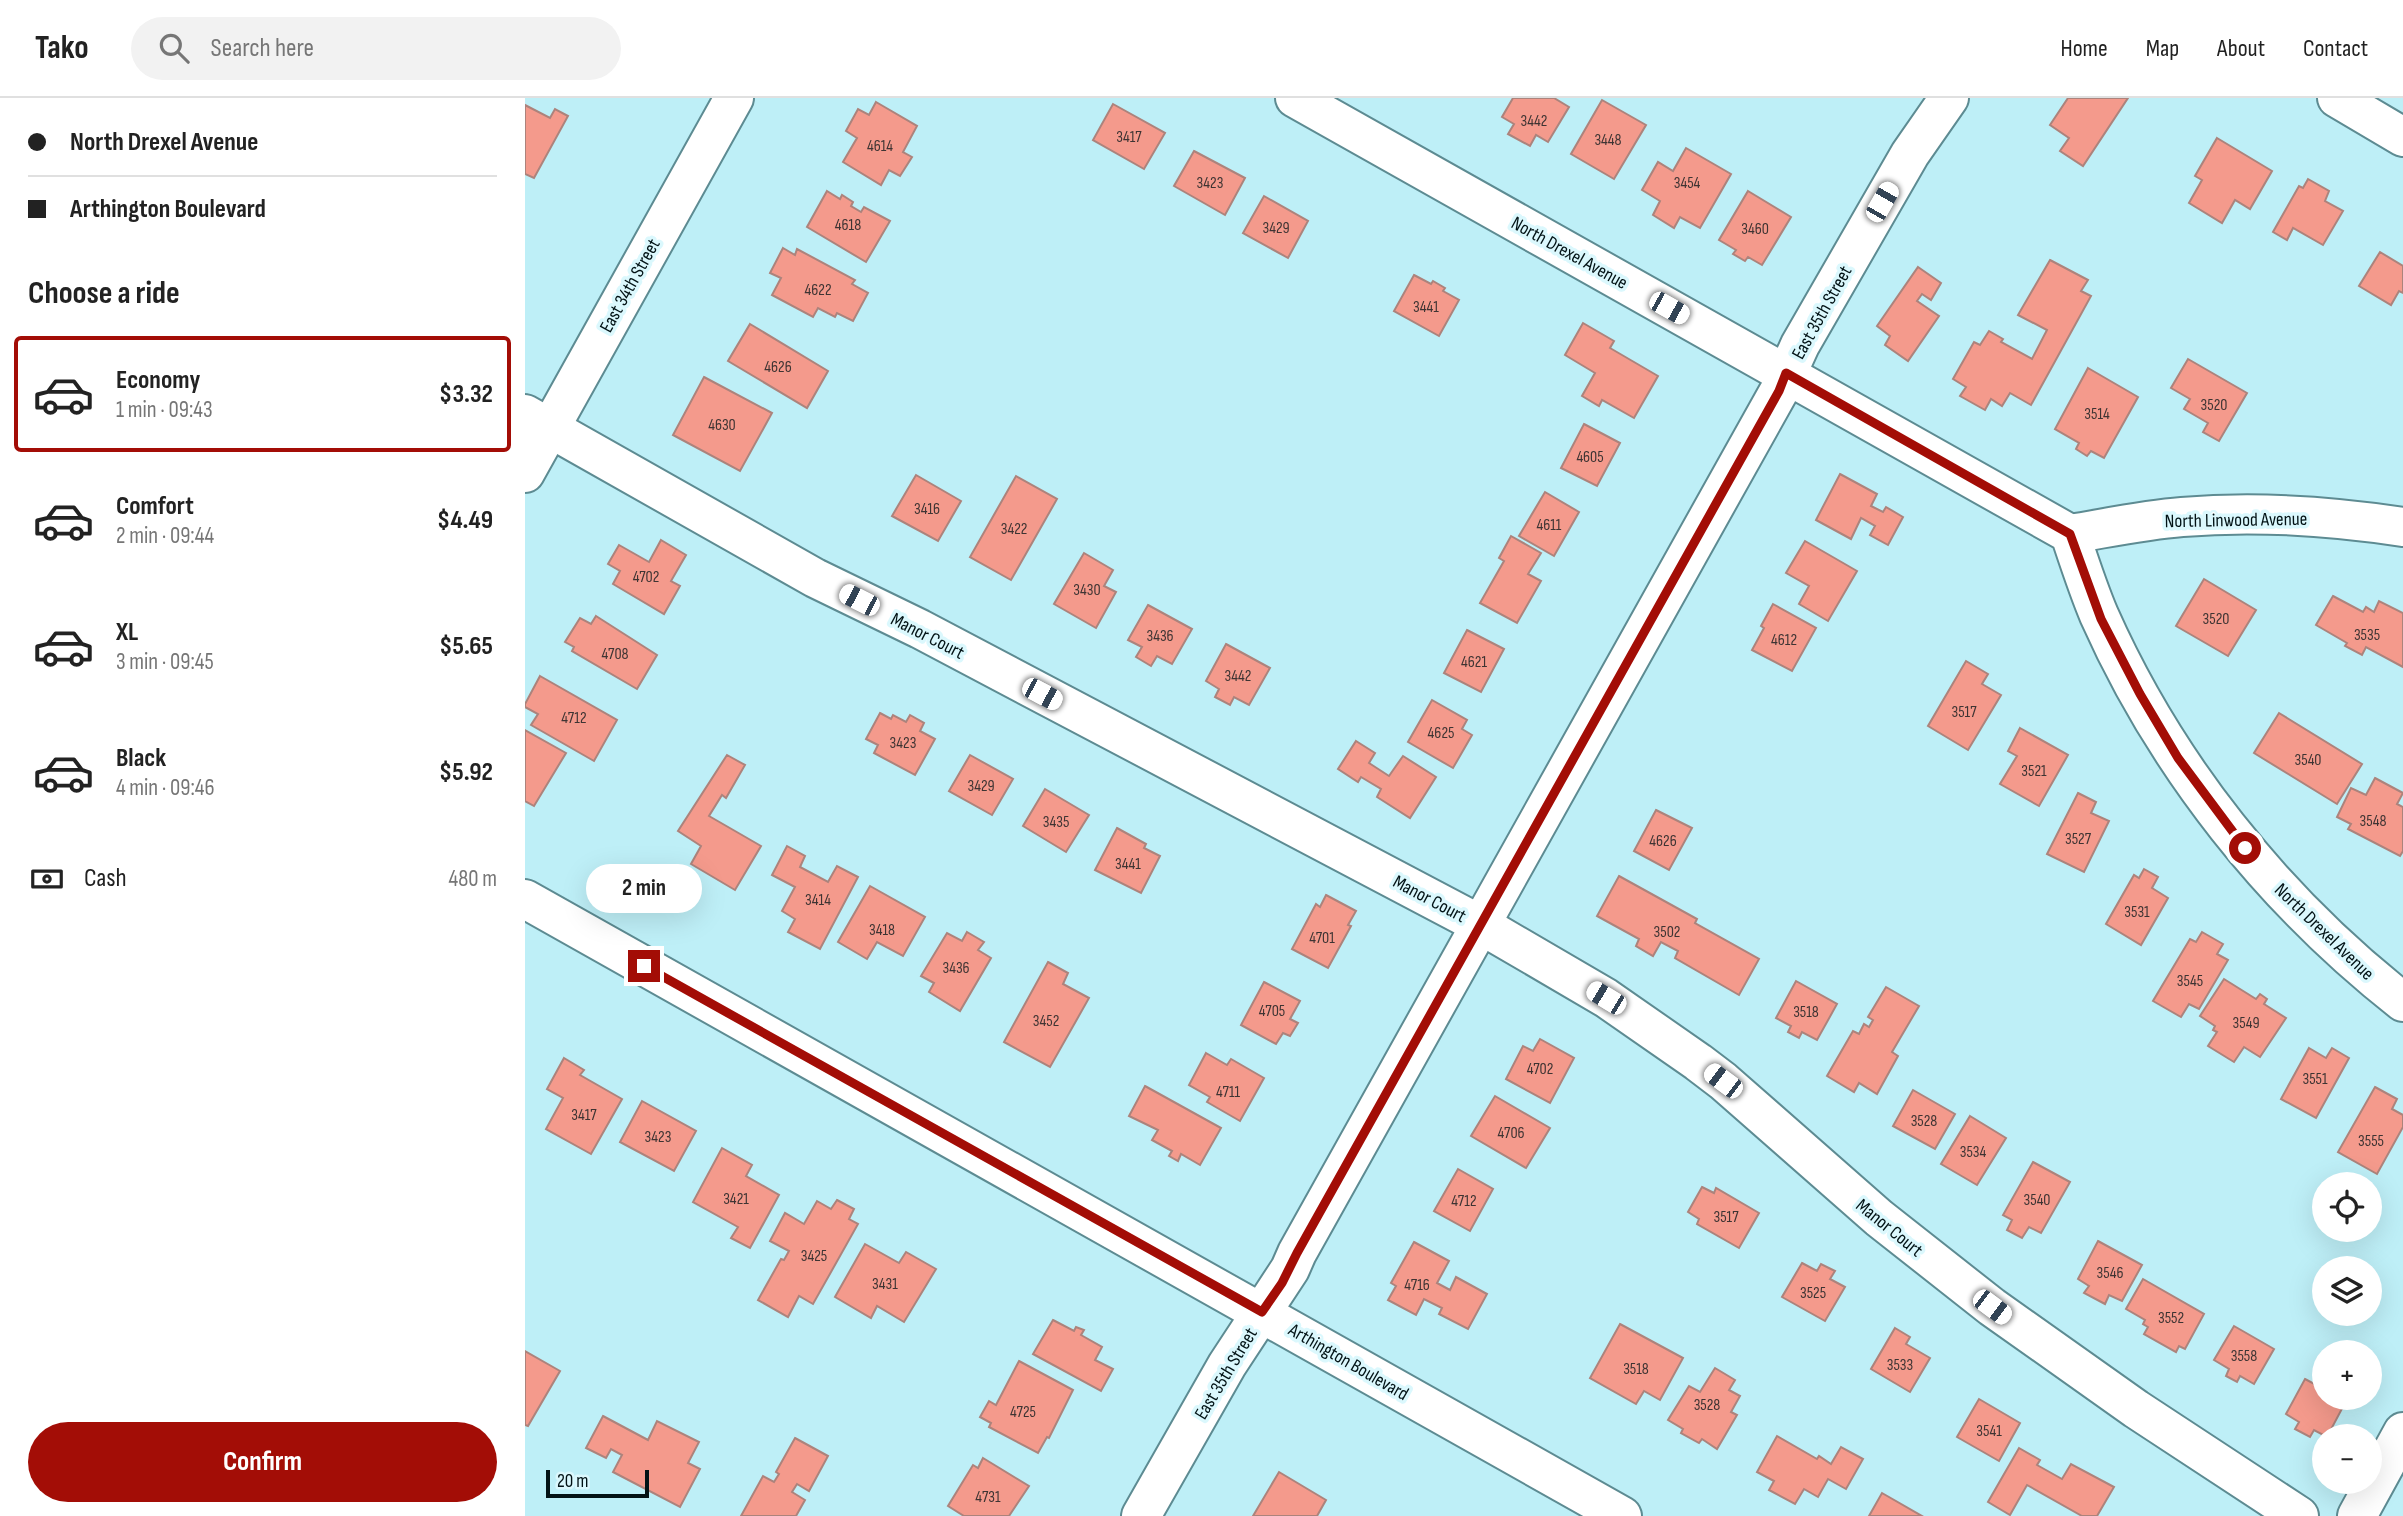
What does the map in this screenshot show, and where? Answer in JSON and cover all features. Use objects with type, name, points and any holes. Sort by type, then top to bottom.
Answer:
[{"type":"street","name":"East 34th Street","points":[[525,472],[537,421],[734,98]]},
{"type":"street","name":"North Drexel Avenue","points":[[1295,98],[2070,534],[2101,619],[2130,676],[2178,758],[2245,848],[2286,896],[2332,941],[2403,1002]]},
{"type":"street","name":"East 35th Street","points":[[1141,1516],[1227,1365],[1286,1276],[1779,391],[1800,345],[1910,154],[1949,98]]},
{"type":"street","points":[[2337,98],[2403,137]]},
{"type":"street","name":"Manor Court","points":[[537,421],[815,578],[920,629],[1481,925],[1606,998],[1723,1081],[1879,1218],[1992,1307],[2136,1409],[2299,1516]]},
{"type":"street","name":"North Linwood Avenue","points":[[2070,534],[2163,519],[2238,515],[2349,520],[2403,527]]},
{"type":"street","name":"Arthington Boulevard","points":[[525,899],[1622,1516]]},
{"type":"street","points":[[2357,1516],[2403,1432]]},
{"type":"building","points":[[1513,98],[1554,98],[1569,107],[1548,142],[1536,135],[1530,146],[1508,134],[1514,124],[1502,117]]},
{"type":"building","points":[[2068,98],[2128,98],[2083,166],[2060,151],[2069,138],[2050,125]]},
{"type":"building","points":[[1602,100],[1646,125],[1614,179],[1571,154]]},
{"type":"building","points":[[876,102],[917,126],[903,152],[912,157],[900,176],[889,170],[881,185],[843,162],[857,138],[846,131],[858,109],[869,115]]},
{"type":"building","points":[[1113,104],[1165,133],[1144,169],[1093,140]]},
{"type":"building","points":[[525,105],[550,118],[555,109],[568,116],[534,178],[525,174]]},
{"type":"building","points":[[2217,138],[2272,171],[2250,209],[2235,200],[2222,223],[2189,203],[2202,180],[2195,176]]},
{"type":"building","points":[[1686,148],[1731,174],[1700,228],[1680,217],[1674,228],[1653,215],[1660,201],[1642,190],[1658,162],[1673,171]]},
{"type":"building","points":[[1194,151],[1245,178],[1225,215],[1174,186]]},
{"type":"building","points":[[2308,179],[2329,191],[2325,201],[2343,211],[2323,245],[2293,228],[2287,240],[2273,232],[2299,186],[2303,188]]},
{"type":"building","points":[[827,191],[840,199],[842,195],[853,202],[851,206],[861,212],[864,207],[890,221],[866,262],[807,227]]},
{"type":"building","points":[[1748,191],[1791,217],[1762,265],[1748,257],[1745,261],[1733,254],[1736,250],[1719,240]]},
{"type":"building","points":[[1264,196],[1308,221],[1288,258],[1243,233]]},
{"type":"building","points":[[783,248],[795,255],[797,249],[855,280],[852,284],[868,293],[853,321],[837,313],[835,317],[818,308],[813,317],[772,295],[781,278],[770,273]]},
{"type":"building","points":[[2380,252],[2403,266],[2403,293],[2399,291],[2391,305],[2359,286]]},
{"type":"building","points":[[2050,260],[2088,280],[2081,291],[2091,296],[2031,405],[2010,393],[2002,406],[1991,399],[1985,410],[1960,396],[1966,387],[1953,379],[1974,342],[1980,345],[1989,331],[2003,339],[2001,342],[2032,359],[2047,330],[2018,315]]},
{"type":"building","points":[[1918,267],[1941,283],[1931,300],[1922,294],[1917,301],[1939,316],[1908,361],[1885,345],[1890,336],[1877,326]]},
{"type":"building","points":[[1414,275],[1431,284],[1433,281],[1445,288],[1443,291],[1459,300],[1439,336],[1394,311]]},
{"type":"building","points":[[1583,323],[1614,341],[1610,348],[1658,376],[1634,418],[1602,400],[1599,406],[1582,396],[1595,373],[1565,355]]},
{"type":"building","points":[[750,324],[828,371],[807,408],[728,361]]},
{"type":"building","points":[[2188,359],[2247,393],[2219,441],[2203,432],[2208,423],[2184,409],[2190,399],[2171,388]]},
{"type":"building","points":[[2088,368],[2138,397],[2104,458],[2091,451],[2087,456],[2076,449],[2079,443],[2055,429]]},
{"type":"building","points":[[704,377],[772,413],[740,471],[673,435]]},
{"type":"building","points":[[1584,424],[1620,443],[1597,486],[1561,468]]},
{"type":"building","points":[[1840,474],[1877,494],[1871,506],[1883,512],[1886,507],[1903,517],[1888,545],[1870,535],[1875,526],[1861,518],[1851,539],[1816,520]]},
{"type":"building","points":[[916,475],[961,501],[938,541],[892,516]]},
{"type":"building","points":[[1016,476],[1057,499],[1011,580],[970,557]]},
{"type":"building","points":[[1545,492],[1579,512],[1554,556],[1519,536]]},
{"type":"building","points":[[1511,536],[1541,553],[1528,574],[1541,581],[1517,623],[1480,603],[1504,561],[1499,558]]},
{"type":"building","points":[[661,540],[686,555],[671,581],[680,586],[664,614],[613,584],[620,571],[608,564],[619,545],[649,562]]},
{"type":"building","points":[[1805,541],[1857,571],[1828,621],[1799,604],[1809,586],[1786,573]]},
{"type":"building","points":[[1084,553],[1113,570],[1104,586],[1116,592],[1096,628],[1054,604]]},
{"type":"building","points":[[2204,579],[2256,610],[2228,656],[2176,626]]},
{"type":"building","points":[[2333,596],[2363,612],[2366,607],[2374,612],[2379,601],[2403,613],[2403,667],[2366,647],[2362,655],[2316,625]]},
{"type":"building","points":[[1773,604],[1816,628],[1792,671],[1752,650]]},
{"type":"building","points":[[1148,605],[1192,629],[1172,664],[1157,656],[1151,666],[1136,657],[1142,647],[1128,640]]},
{"type":"building","points":[[596,616],[657,655],[637,689],[572,651],[574,647],[565,642],[580,618],[591,624]]},
{"type":"building","points":[[1467,630],[1504,649],[1481,692],[1444,673]]},
{"type":"building","points":[[1226,644],[1270,668],[1249,705],[1234,697],[1230,705],[1215,697],[1219,689],[1206,681]]},
{"type":"building","points":[[1966,661],[1988,674],[1982,684],[2001,695],[1968,750],[1928,726]]},
{"type":"building","points":[[540,676],[617,720],[594,761],[531,725],[538,714],[525,707],[525,704]]},
{"type":"building","points":[[1432,700],[1467,720],[1462,729],[1472,735],[1453,768],[1408,742]]},
{"type":"building","points":[[880,713],[891,719],[893,715],[906,722],[910,715],[924,723],[920,731],[935,739],[915,775],[874,753],[878,745],[866,739]]},
{"type":"building","points":[[2279,713],[2362,764],[2337,804],[2254,753]]},
{"type":"building","points":[[2020,728],[2068,755],[2039,806],[2000,784],[2017,756],[2008,751]]},
{"type":"building","points":[[525,730],[566,753],[534,806],[525,801]]},
{"type":"building","points":[[1356,741],[1375,753],[1369,763],[1389,776],[1403,756],[1436,777],[1410,818],[1377,797],[1381,789],[1361,777],[1358,782],[1338,769]]},
{"type":"building","points":[[727,755],[745,765],[726,798],[722,795],[709,816],[761,846],[735,890],[691,864],[701,846],[678,831]]},
{"type":"building","points":[[970,755],[1013,779],[992,815],[949,791]]},
{"type":"building","points":[[2375,778],[2403,793],[2397,804],[2403,807],[2403,851],[2400,856],[2348,829],[2351,824],[2337,817],[2351,788],[2366,795]]},
{"type":"building","points":[[1045,789],[1089,815],[1066,852],[1023,826]]},
{"type":"building","points":[[2078,793],[2096,802],[2091,813],[2109,821],[2084,872],[2047,854]]},
{"type":"building","points":[[1656,810],[1692,828],[1669,870],[1634,851]]},
{"type":"building","points":[[1117,828],[1146,844],[1144,848],[1160,856],[1141,893],[1095,870]]},
{"type":"building","points":[[787,846],[805,856],[800,867],[828,882],[837,866],[858,877],[820,949],[788,932],[795,919],[782,911],[795,887],[772,875]]},
{"type":"building","points":[[2144,869],[2158,877],[2152,888],[2168,898],[2141,945],[2106,924],[2134,875],[2139,878]]},
{"type":"building","points":[[1619,876],[1697,919],[1695,923],[1759,959],[1739,995],[1675,958],[1678,951],[1661,942],[1653,956],[1636,946],[1639,939],[1597,916]]},
{"type":"building","points":[[870,886],[925,917],[903,956],[877,942],[867,959],[838,942]]},
{"type":"building","points":[[1326,895],[1356,911],[1348,925],[1351,926],[1328,968],[1292,949],[1316,904],[1320,907]]},
{"type":"building","points":[[967,932],[984,942],[978,950],[991,958],[960,1011],[929,992],[934,983],[921,976],[947,933],[962,941]]},
{"type":"building","points":[[2202,932],[2223,944],[2217,954],[2228,960],[2199,1009],[2189,1004],[2181,1017],[2153,1001],[2190,939],[2196,942]]},
{"type":"building","points":[[1048,962],[1068,973],[1063,984],[1089,998],[1050,1067],[1004,1042]]},
{"type":"building","points":[[2224,979],[2256,999],[2260,994],[2267,999],[2264,1004],[2286,1018],[2260,1057],[2244,1047],[2234,1062],[2208,1046],[2217,1032],[2213,1030],[2215,1026],[2200,1016]]},
{"type":"building","points":[[1796,981],[1837,1004],[1817,1040],[1802,1032],[1799,1038],[1788,1032],[1791,1026],[1776,1018]]},
{"type":"building","points":[[1264,982],[1300,1001],[1290,1019],[1298,1023],[1290,1036],[1283,1033],[1276,1044],[1241,1025]]},
{"type":"building","points":[[1886,987],[1919,1006],[1892,1052],[1898,1056],[1877,1094],[1859,1083],[1854,1092],[1827,1076],[1853,1031],[1859,1034],[1864,1024],[1869,1027],[1873,1020],[1868,1017]]},
{"type":"building","points":[[1540,1039],[1574,1058],[1550,1103],[1506,1079],[1523,1046],[1533,1051]]},
{"type":"building","points":[[2309,1048],[2326,1058],[2332,1048],[2349,1058],[2316,1118],[2281,1099]]},
{"type":"building","points":[[1206,1053],[1227,1065],[1231,1059],[1264,1078],[1240,1121],[1207,1102],[1210,1097],[1189,1085]]},
{"type":"building","points":[[564,1058],[584,1070],[580,1075],[622,1099],[591,1154],[546,1129],[563,1098],[547,1089]]},
{"type":"building","points":[[1145,1086],[1221,1128],[1200,1165],[1181,1154],[1178,1161],[1169,1156],[1172,1151],[1152,1140],[1158,1130],[1129,1116]]},
{"type":"building","points":[[2375,1087],[2397,1099],[2392,1109],[2403,1115],[2403,1127],[2378,1172],[2338,1152]]},
{"type":"building","points":[[1913,1090],[1955,1114],[1935,1149],[1893,1126]]},
{"type":"building","points":[[1495,1096],[1550,1128],[1526,1168],[1471,1136]]},
{"type":"building","points":[[642,1101],[696,1131],[674,1171],[620,1142]]},
{"type":"building","points":[[1970,1116],[2006,1138],[1977,1185],[1941,1164]]},
{"type":"building","points":[[722,1148],[752,1165],[746,1176],[779,1195],[750,1248],[731,1238],[738,1227],[693,1202]]},
{"type":"building","points":[[2033,1162],[2070,1182],[2041,1233],[2029,1227],[2022,1238],[2007,1230],[2012,1220],[2003,1215]]},
{"type":"building","points":[[1458,1169],[1493,1189],[1470,1231],[1434,1211]]},
{"type":"building","points":[[1702,1187],[1714,1193],[1716,1188],[1759,1213],[1739,1248],[1697,1224],[1699,1219],[1688,1212]]},
{"type":"building","points":[[837,1200],[854,1209],[849,1219],[858,1224],[813,1304],[799,1296],[788,1317],[758,1300],[781,1259],[784,1260],[789,1251],[770,1241],[785,1213],[804,1224],[817,1201],[831,1209]]},
{"type":"building","points":[[2098,1241],[2142,1265],[2122,1301],[2109,1295],[2105,1304],[2084,1293],[2089,1286],[2078,1279]]},
{"type":"building","points":[[1414,1242],[1449,1261],[1437,1283],[1450,1290],[1456,1277],[1487,1294],[1468,1329],[1439,1314],[1442,1308],[1424,1299],[1416,1315],[1388,1300],[1396,1286],[1391,1283]]},
{"type":"building","points":[[865,1244],[899,1263],[906,1252],[936,1269],[904,1322],[877,1306],[871,1318],[835,1297]]},
{"type":"building","points":[[1802,1263],[1817,1271],[1821,1264],[1835,1271],[1830,1279],[1845,1287],[1825,1321],[1782,1297]]},
{"type":"building","points":[[2143,1279],[2204,1314],[2185,1349],[2179,1346],[2176,1352],[2144,1334],[2148,1327],[2143,1324],[2145,1320],[2126,1309]]},
{"type":"building","points":[[1053,1320],[1074,1331],[1076,1327],[1084,1330],[1081,1335],[1102,1347],[1095,1360],[1113,1369],[1101,1391],[1033,1354]]},
{"type":"building","points":[[1620,1324],[1683,1358],[1660,1400],[1644,1391],[1636,1404],[1590,1378]]},
{"type":"building","points":[[2234,1326],[2274,1349],[2254,1384],[2240,1376],[2237,1382],[2226,1376],[2229,1369],[2214,1360]]},
{"type":"building","points":[[1895,1328],[1910,1337],[1906,1344],[1930,1358],[1910,1392],[1871,1369]]},
{"type":"building","points":[[525,1351],[560,1371],[528,1426],[525,1425]]},
{"type":"building","points":[[1019,1361],[1073,1390],[1049,1438],[1047,1437],[1038,1453],[989,1427],[991,1423],[980,1417],[989,1401],[996,1405]]},
{"type":"building","points":[[1715,1368],[1735,1380],[1729,1390],[1740,1396],[1731,1412],[1737,1415],[1717,1449],[1702,1439],[1699,1443],[1681,1433],[1683,1429],[1668,1420],[1689,1386],[1700,1392]]},
{"type":"building","points":[[2305,1379],[2312,1383],[2312,1410],[2341,1410],[2334,1424],[2312,1424],[2310,1437],[2295,1429],[2299,1422],[2286,1414]]},
{"type":"building","points":[[1979,1399],[2020,1423],[1999,1461],[1957,1437]]},
{"type":"building","points":[[603,1416],[648,1440],[657,1421],[699,1442],[688,1463],[700,1469],[680,1507],[613,1472],[622,1455],[611,1449],[606,1458],[586,1448]]},
{"type":"building","points":[[1777,1436],[1831,1464],[1841,1447],[1863,1459],[1846,1489],[1828,1479],[1818,1497],[1804,1489],[1795,1504],[1769,1490],[1774,1481],[1757,1472]]},
{"type":"building","points":[[795,1438],[828,1456],[809,1491],[797,1484],[792,1492],[805,1500],[796,1516],[741,1516],[763,1476],[774,1482],[779,1474],[776,1472]]},
{"type":"building","points":[[2019,1448],[2040,1460],[2037,1465],[2062,1479],[2071,1464],[2114,1487],[2097,1516],[2082,1516],[2027,1485],[2010,1515],[1988,1502]]},
{"type":"building","points":[[983,1458],[1029,1486],[1009,1516],[964,1516],[948,1506],[973,1465],[978,1468]]},
{"type":"building","points":[[1279,1472],[1326,1500],[1317,1516],[1253,1516]]},
{"type":"building","points":[[1882,1493],[1922,1516],[1869,1516]]},
{"type":"route","points":[[644,966],[1262,1312],[1290,1269],[1779,391],[1786,373],[2070,534],[2101,619],[2140,694],[2178,758],[2245,848]]}]
